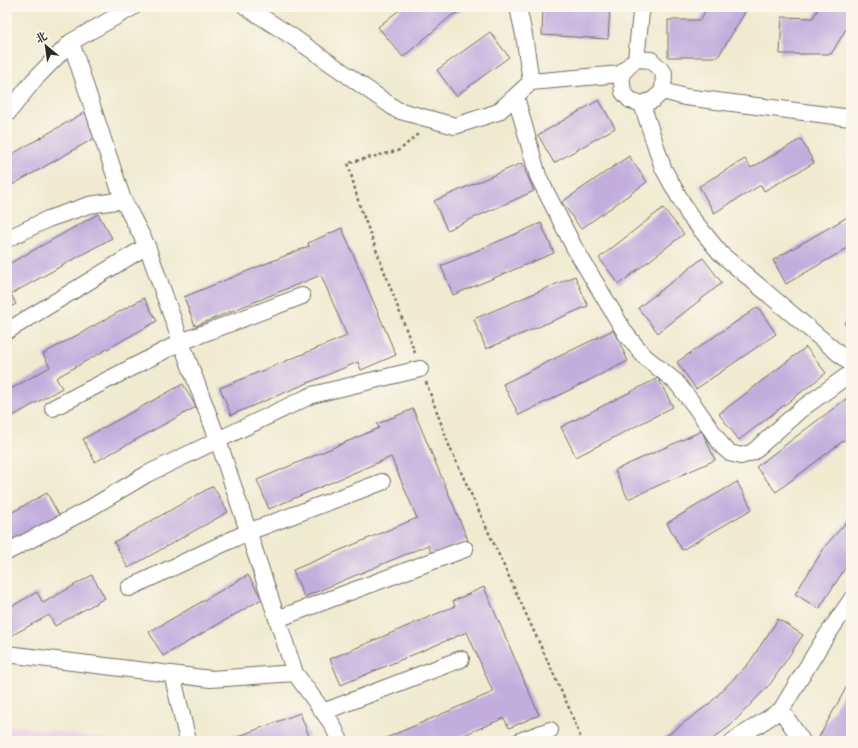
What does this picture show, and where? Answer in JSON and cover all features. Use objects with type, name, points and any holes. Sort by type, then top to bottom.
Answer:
[{"type":"street","points":[[7,114],[34,80],[71,42],[133,7]]},
{"type":"street","points":[[246,7],[293,37],[397,110],[454,126],[498,112],[516,97],[530,82],[621,74],[636,58],[643,7]]},
{"type":"street","points":[[518,7],[524,35],[530,82]]},
{"type":"street","points":[[71,42],[123,200],[147,246],[218,440],[295,673],[332,724],[340,741]]},
{"type":"street","points":[[621,74],[623,92],[630,100],[642,104],[654,100],[663,91],[664,73],[651,60],[636,58]]},
{"type":"street","points":[[663,91],[685,97],[851,118]]},
{"type":"street","points":[[516,97],[538,176],[574,247],[626,334],[644,356],[676,382],[694,405],[723,448],[730,453],[741,456],[753,452],[800,410],[851,373]]},
{"type":"street","points":[[642,104],[663,168],[689,215],[721,254],[851,364]]},
{"type":"street","points":[[7,239],[48,219],[89,205],[123,200]]},
{"type":"street","points":[[7,331],[147,246]]},
{"type":"street","points":[[53,408],[181,342],[302,296]]},
{"type":"street","points":[[7,552],[87,510],[147,474],[312,395],[420,368]]},
{"type":"street","points":[[129,588],[248,532],[382,482]]},
{"type":"street","points":[[277,619],[465,549]]},
{"type":"street","points":[[733,741],[781,710],[821,644],[851,600]]},
{"type":"street","points":[[7,654],[211,679],[295,673]]},
{"type":"street","points":[[323,712],[461,659]]},
{"type":"street","points":[[172,674],[188,741]]},
{"type":"street","points":[[781,710],[802,741]]},
{"type":"street","points":[[520,741],[550,730]]},
{"type":"path","points":[[434,120],[400,150],[348,163],[359,204],[450,448],[569,708],[582,741]]},
{"type":"shaded area","points":[[7,725],[121,741],[7,741]]},
{"type":"building","points":[[403,7],[468,7],[451,16],[403,57],[378,27]]},
{"type":"building","points":[[543,7],[610,7],[608,39],[542,35]]},
{"type":"building","points":[[708,7],[744,7],[747,9],[718,57],[668,57],[668,20],[700,20]]},
{"type":"building","points":[[819,7],[851,7],[851,21],[831,54],[780,54],[782,17],[813,18]]},
{"type":"building","points":[[490,32],[509,57],[456,96],[437,70]]},
{"type":"building","points":[[599,100],[615,128],[554,163],[538,135]]},
{"type":"building","points":[[85,112],[98,136],[7,188],[7,157]]},
{"type":"building","points":[[801,139],[814,163],[764,191],[761,185],[714,213],[699,186],[745,159],[751,168]]},
{"type":"building","points":[[629,156],[647,182],[581,229],[562,202]]},
{"type":"building","points":[[522,163],[534,191],[447,230],[434,201]]},
{"type":"building","points":[[663,208],[684,234],[619,284],[599,258]]},
{"type":"building","points":[[98,214],[112,238],[11,294],[16,304],[7,309],[7,265]]},
{"type":"building","points":[[851,215],[851,246],[786,284],[773,260]]},
{"type":"building","points":[[541,223],[554,253],[453,295],[441,266]]},
{"type":"building","points":[[342,228],[396,355],[361,370],[358,362],[231,415],[220,388],[347,336],[321,275],[195,326],[184,297],[309,246],[308,243]]},
{"type":"building","points":[[703,258],[722,283],[658,333],[638,308]]},
{"type":"building","points":[[575,276],[588,306],[486,349],[474,319]]},
{"type":"building","points":[[144,298],[157,321],[56,378],[62,388],[13,416],[7,405],[7,391],[50,367],[43,354]]},
{"type":"building","points":[[758,307],[776,334],[696,389],[677,362]]},
{"type":"building","points":[[851,319],[851,334],[844,323]]},
{"type":"building","points":[[613,330],[628,361],[519,415],[503,384]]},
{"type":"building","points":[[806,347],[826,373],[739,440],[719,414]]},
{"type":"building","points":[[658,378],[673,407],[576,457],[561,427]]},
{"type":"building","points":[[183,384],[196,407],[95,462],[83,439]]},
{"type":"building","points":[[851,395],[851,435],[776,492],[756,467]]},
{"type":"building","points":[[413,409],[468,540],[432,555],[428,545],[304,597],[293,570],[417,518],[391,457],[269,509],[257,480],[379,428],[377,424]]},
{"type":"building","points":[[702,431],[715,460],[628,499],[615,470]]},
{"type":"building","points":[[737,482],[752,509],[682,550],[667,523]]},
{"type":"building","points":[[213,486],[228,512],[128,568],[114,542]]},
{"type":"building","points":[[47,493],[60,517],[10,544],[7,538],[7,515]]},
{"type":"building","points":[[851,517],[851,559],[819,609],[795,594],[826,545]]},
{"type":"building","points":[[92,575],[105,598],[55,626],[49,615],[7,638],[7,609],[37,592],[43,603]]},
{"type":"building","points":[[248,575],[262,599],[163,656],[149,632]]},
{"type":"building","points":[[484,587],[539,715],[509,728],[504,718],[450,741],[379,741],[493,692],[467,632],[341,685],[330,659],[455,606],[453,601]]},
{"type":"building","points":[[778,619],[803,635],[771,683],[730,726],[710,741],[660,741],[709,704],[749,663]]},
{"type":"building","points":[[851,675],[851,740],[825,741],[819,737],[846,688]]},
{"type":"building","points":[[300,713],[309,736],[295,741],[226,741]]}]
